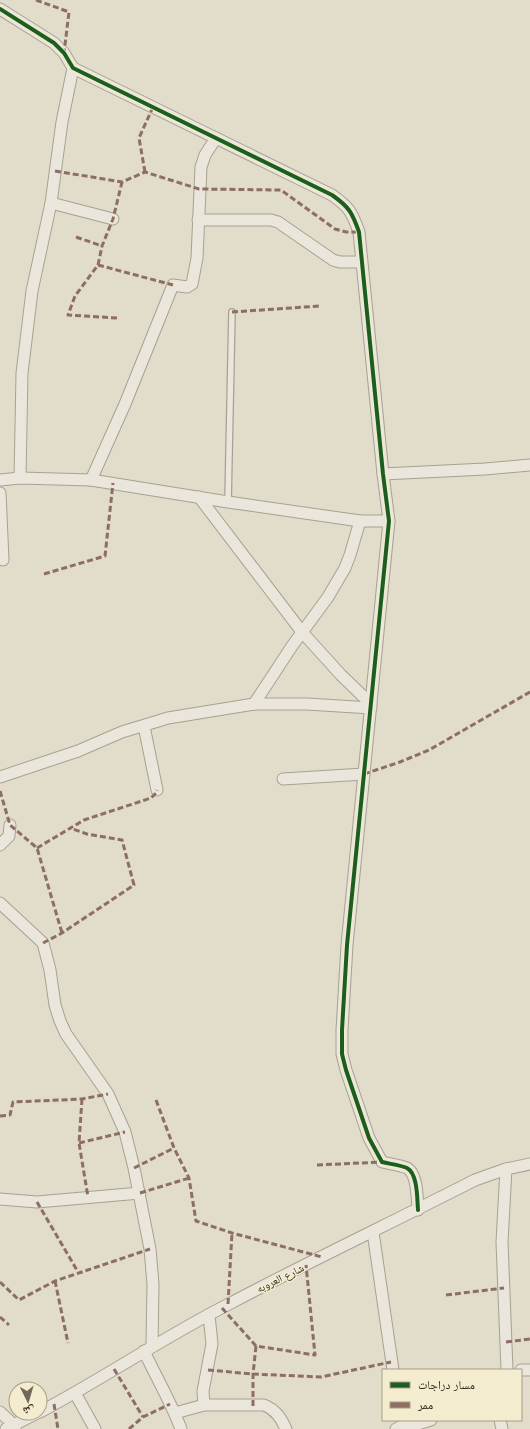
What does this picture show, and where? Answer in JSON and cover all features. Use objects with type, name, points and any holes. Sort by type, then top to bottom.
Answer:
[{"type":"street","points":[[0,9],[54,43],[64,53],[73,68],[332,195],[346,205],[354,218],[359,232],[389,521],[347,945],[342,1054],[369,1138],[382,1162],[408,1169],[412,1173],[416,1181],[418,1210]]},
{"type":"street","points":[[20,478],[22,373],[32,291],[50,203],[62,122],[73,68]]},
{"type":"street","points":[[91,480],[128,397],[173,285],[187,287],[192,284],[197,258],[201,166],[205,154],[216,138]]},
{"type":"street","points":[[50,203],[113,219]]},
{"type":"street","points":[[198,220],[271,220],[278,222],[333,260],[340,262],[361,262]]},
{"type":"street","points":[[383,474],[485,469],[530,465]]},
{"type":"street","points":[[0,480],[20,478],[91,480],[199,498],[360,521],[389,521]]},
{"type":"street","points":[[0,493],[3,560]]},
{"type":"street","points":[[199,498],[302,632],[340,675],[371,706]]},
{"type":"street","points":[[254,704],[302,632],[328,598],[345,568],[356,539],[360,521]]},
{"type":"street","points":[[0,777],[78,751],[122,732],[168,718],[254,704],[371,706]]},
{"type":"street","points":[[144,726],[157,790]]},
{"type":"street","points":[[283,779],[364,774]]},
{"type":"street","points":[[0,845],[9,836],[10,826]]},
{"type":"street","points":[[0,903],[43,943],[50,970],[55,1005],[60,1021],[66,1034],[108,1094],[125,1132],[140,1193],[150,1249],[154,1284],[148,1348],[156,1377],[175,1412],[181,1429]]},
{"type":"street","name":"شارع العروبه","points":[[48,1408],[75,1393],[148,1348],[209,1315],[475,1180],[506,1169],[530,1164]]},
{"type":"street","points":[[506,1169],[502,1242],[507,1369]]},
{"type":"street","points":[[0,1200],[37,1202],[140,1193]]},
{"type":"street","points":[[373,1232],[393,1369]]},
{"type":"street","points":[[204,1405],[203,1391],[212,1344],[209,1315]]},
{"type":"street","points":[[75,1393],[95,1429]]},
{"type":"street","points":[[175,1412],[204,1405],[264,1405],[277,1413],[286,1429]]},
{"type":"street","points":[[0,1412],[12,1428],[24,1421]]},
{"type":"street","points":[[396,1429],[426,1421]]},
{"type":"lane","points":[[228,502],[233,345],[232,312]]},
{"type":"marked path","points":[[36,0],[69,12],[64,53]]},
{"type":"marked path","points":[[145,172],[139,138],[153,107]]},
{"type":"marked path","points":[[55,171],[122,182],[145,172],[199,189],[281,190],[335,229],[346,232],[359,232]]},
{"type":"marked path","points":[[117,318],[68,315],[75,296],[98,265],[102,246],[113,219],[122,182]]},
{"type":"marked path","points":[[76,237],[102,246]]},
{"type":"marked path","points":[[98,265],[173,285]]},
{"type":"marked path","points":[[232,312],[320,306]]},
{"type":"marked path","points":[[44,574],[105,556],[113,483]]},
{"type":"marked path","points":[[364,774],[400,762],[429,750],[530,692]]},
{"type":"marked path","points":[[37,848],[84,820],[151,798],[157,790]]},
{"type":"marked path","points":[[0,791],[10,825],[37,848],[62,933]]},
{"type":"marked path","points":[[43,943],[62,933],[134,885],[122,840],[87,834],[70,828]]},
{"type":"marked path","points":[[0,1116],[10,1115],[13,1102],[82,1099],[108,1094]]},
{"type":"marked path","points":[[82,1099],[79,1143],[88,1197]]},
{"type":"marked path","points":[[156,1100],[174,1148],[189,1178],[196,1221],[232,1233],[322,1257]]},
{"type":"marked path","points":[[79,1143],[125,1132]]},
{"type":"marked path","points":[[134,1168],[174,1148]]},
{"type":"marked path","points":[[317,1165],[382,1162]]},
{"type":"marked path","points":[[140,1193],[189,1178]]},
{"type":"marked path","points":[[37,1202],[78,1272]]},
{"type":"marked path","points":[[228,1304],[232,1233]]},
{"type":"marked path","points":[[0,1282],[19,1300],[55,1281],[150,1249]]},
{"type":"marked path","points":[[222,1308],[256,1346],[315,1355],[306,1265]]},
{"type":"marked path","points":[[55,1281],[68,1343]]},
{"type":"marked path","points":[[446,1295],[504,1288]]},
{"type":"marked path","points":[[0,1317],[9,1325]]},
{"type":"marked path","points":[[506,1342],[530,1339]]},
{"type":"marked path","points":[[253,1406],[253,1374],[256,1346]]},
{"type":"marked path","points":[[208,1370],[253,1374],[321,1377],[391,1362]]},
{"type":"marked path","points":[[114,1369],[143,1417]]},
{"type":"marked path","points":[[54,1404],[58,1429]]},
{"type":"marked path","points":[[129,1429],[143,1417],[170,1404]]},
{"type":"cycle path","points":[[0,9],[54,43],[64,53],[73,68],[332,195],[349,210],[359,232],[389,521],[347,945],[342,1054],[369,1138],[382,1162],[404,1167],[411,1171],[415,1181],[418,1210]]}]
